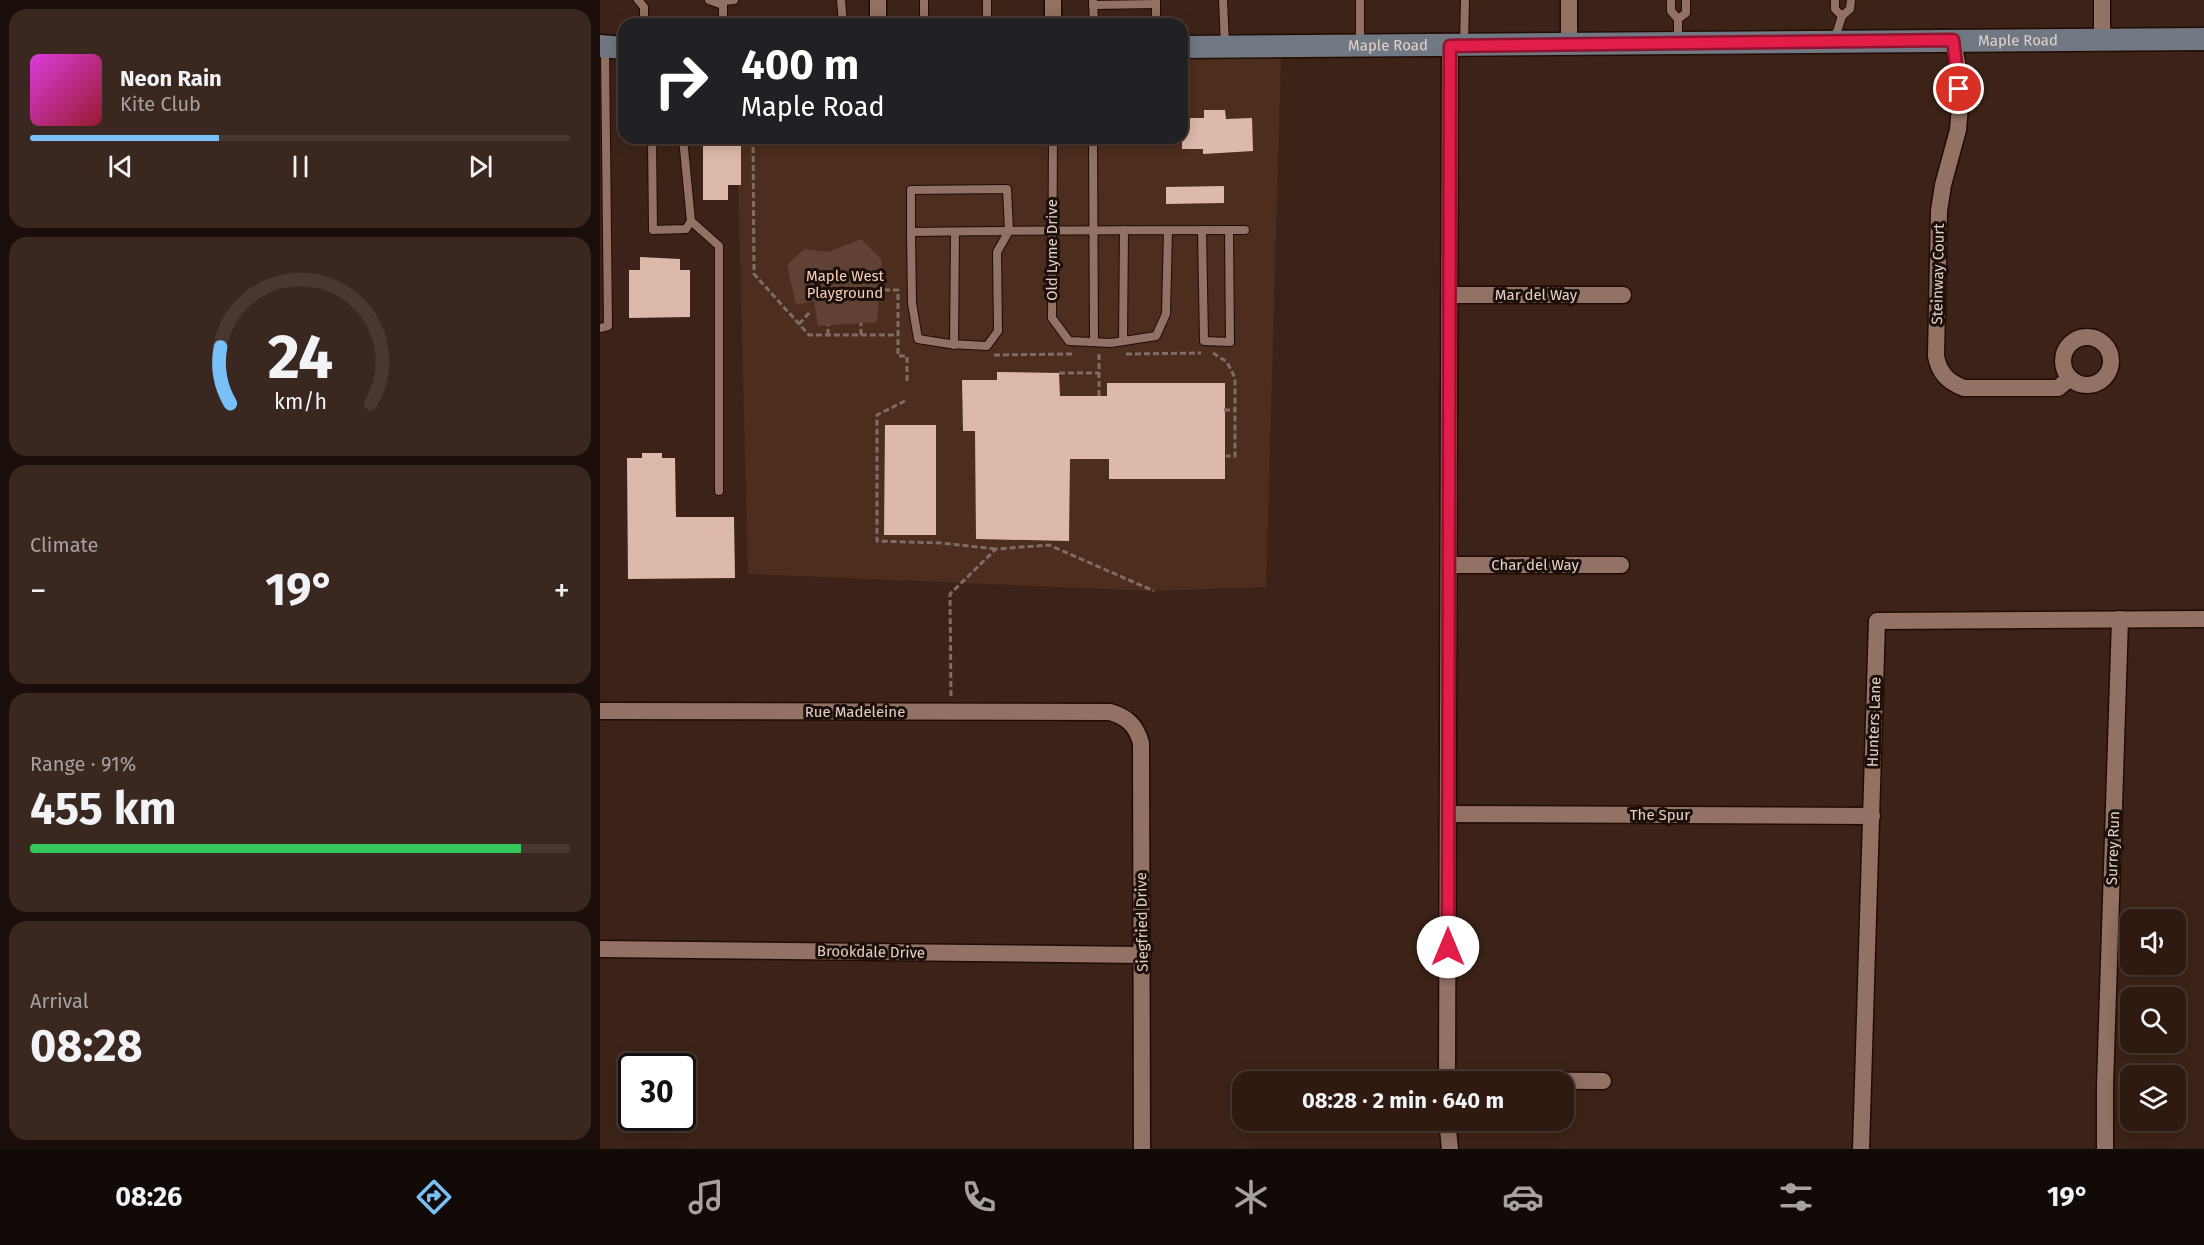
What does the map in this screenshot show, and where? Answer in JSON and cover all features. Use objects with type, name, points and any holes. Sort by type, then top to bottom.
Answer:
[{"type":"main road","name":"Maple Road","points":[[1188,47],[2204,39]]},
{"type":"street","points":[[878,0],[878,18]]},
{"type":"street","points":[[1053,0],[1053,18]]},
{"type":"street","points":[[1569,0],[1569,44]]},
{"type":"street","points":[[2102,0],[2102,39]]},
{"type":"street","name":"Steinway Court","points":[[1953,40],[1959,73],[1960,106],[1958,130],[1943,185],[1939,211],[1936,357],[1938,366],[1949,380],[1964,387],[2058,387],[2070,378]]},
{"type":"street","points":[[1447,1071],[1450,295],[1457,45]]},
{"type":"street","name":"Mar del Way","points":[[1450,295],[1623,295]]},
{"type":"street","name":"Char del Way","points":[[1449,565],[1621,565]]},
{"type":"street","name":"Surrey Run","points":[[2104,1149],[2104,1086],[2120,619]]},
{"type":"street","name":"Hunters Lane","points":[[1861,1149],[1877,621],[2204,619]]},
{"type":"street","name":"Rue Madeleine","points":[[600,711],[1110,712]]},
{"type":"street","name":"Siegfried Drive","points":[[1110,712],[1122,715],[1131,722],[1141,742],[1142,1149]]},
{"type":"street","name":"The Spur","points":[[1448,814],[1872,816]]},
{"type":"street","name":"Brookdale Drive","points":[[600,949],[1143,955]]},
{"type":"street","points":[[1574,1081],[1602,1081]]},
{"type":"street","points":[[1448,1131],[1450,1149]]},
{"type":"lane","points":[[638,0],[644,7],[644,18]]},
{"type":"lane","points":[[709,0],[723,6]]},
{"type":"lane","points":[[723,18],[723,2],[734,0]]},
{"type":"lane","points":[[841,0],[842,18]]},
{"type":"lane","points":[[924,0],[924,18]]},
{"type":"lane","points":[[987,0],[987,18]]},
{"type":"lane","points":[[1223,0],[1225,47]]},
{"type":"lane","points":[[1360,0],[1360,46]]},
{"type":"lane","points":[[1457,45],[1465,0]]},
{"type":"lane","points":[[1671,0],[1671,11],[1678,19],[1678,43]]},
{"type":"lane","points":[[1678,19],[1686,13],[1686,0]]},
{"type":"lane","points":[[1835,0],[1835,9],[1842,16]]},
{"type":"lane","points":[[1833,41],[1842,16],[1850,9],[1851,0]]},
{"type":"lane","points":[[1094,18],[1093,3],[1156,2],[1156,18]]},
{"type":"lane","points":[[600,328],[608,326],[604,286],[610,47]]},
{"type":"lane","points":[[652,144],[653,230],[687,229],[691,221],[684,144]]},
{"type":"lane","name":"Old Lyme Drive","points":[[1053,144],[1052,318],[1069,341],[1110,343],[1156,336],[1166,314],[1168,230]]},
{"type":"lane","points":[[1093,144],[1094,342]]},
{"type":"lane","points":[[1007,189],[1009,231],[997,252],[998,331],[987,346],[954,345],[918,339],[912,303],[911,232],[911,190],[1007,189]]},
{"type":"lane","points":[[691,221],[719,246],[719,491]]},
{"type":"lane","points":[[1123,341],[1124,230]]},
{"type":"lane","points":[[1202,230],[1204,341],[1230,342],[1229,230]]},
{"type":"lane","points":[[911,232],[1245,230]]},
{"type":"lane","points":[[954,345],[955,232]]},
{"type":"path","points":[[753,144],[754,274],[809,335],[898,335]]},
{"type":"path","points":[[875,290],[898,290],[898,357],[907,356],[907,381]]},
{"type":"path","points":[[799,324],[811,311]]},
{"type":"path","points":[[861,323],[861,335]]},
{"type":"path","points":[[828,326],[828,335]]},
{"type":"path","points":[[1122,354],[1202,353]]},
{"type":"path","points":[[1213,353],[1227,362],[1235,378],[1235,456],[1226,456]]},
{"type":"path","points":[[992,355],[1075,354]]},
{"type":"path","points":[[1099,354],[1099,396]]},
{"type":"path","points":[[1059,373],[1099,373]]},
{"type":"path","points":[[904,401],[877,415],[877,541],[941,543],[996,549],[1049,545],[1154,591]]},
{"type":"path","points":[[1224,410],[1235,410]]},
{"type":"path","points":[[951,696],[950,594],[996,549]]},
{"type":"shaded area","points":[[1188,54],[1281,58],[1266,587],[1154,591],[748,574],[737,144],[1188,144]]},
{"type":"green space","name":"Maple West Playground","points":[[861,239],[882,260],[877,322],[818,326],[814,301],[796,305],[787,265],[804,249],[828,252]]},
{"type":"building","points":[[1204,110],[1225,110],[1226,119],[1252,118],[1253,151],[1203,154],[1203,149],[1182,149],[1182,144],[1188,144],[1188,118],[1204,118]]},
{"type":"building","points":[[703,144],[741,144],[741,185],[728,185],[728,200],[703,200]]},
{"type":"building","points":[[1224,186],[1224,203],[1166,204],[1166,187]]},
{"type":"building","points":[[640,257],[680,259],[680,270],[690,270],[690,317],[629,318],[629,270],[640,270]]},
{"type":"building","points":[[997,372],[1059,373],[1060,396],[1107,396],[1107,383],[1225,383],[1225,479],[1109,479],[1109,459],[1070,459],[1069,541],[976,539],[975,431],[963,431],[962,380],[997,380]]},
{"type":"building","points":[[885,425],[936,425],[936,535],[884,535]]},
{"type":"building","points":[[642,453],[662,453],[662,458],[675,458],[676,517],[734,517],[735,578],[628,579],[627,458],[642,458]]},
{"type":"route","points":[[1448,947],[1450,46],[1953,40],[1959,73],[1959,89]]}]
